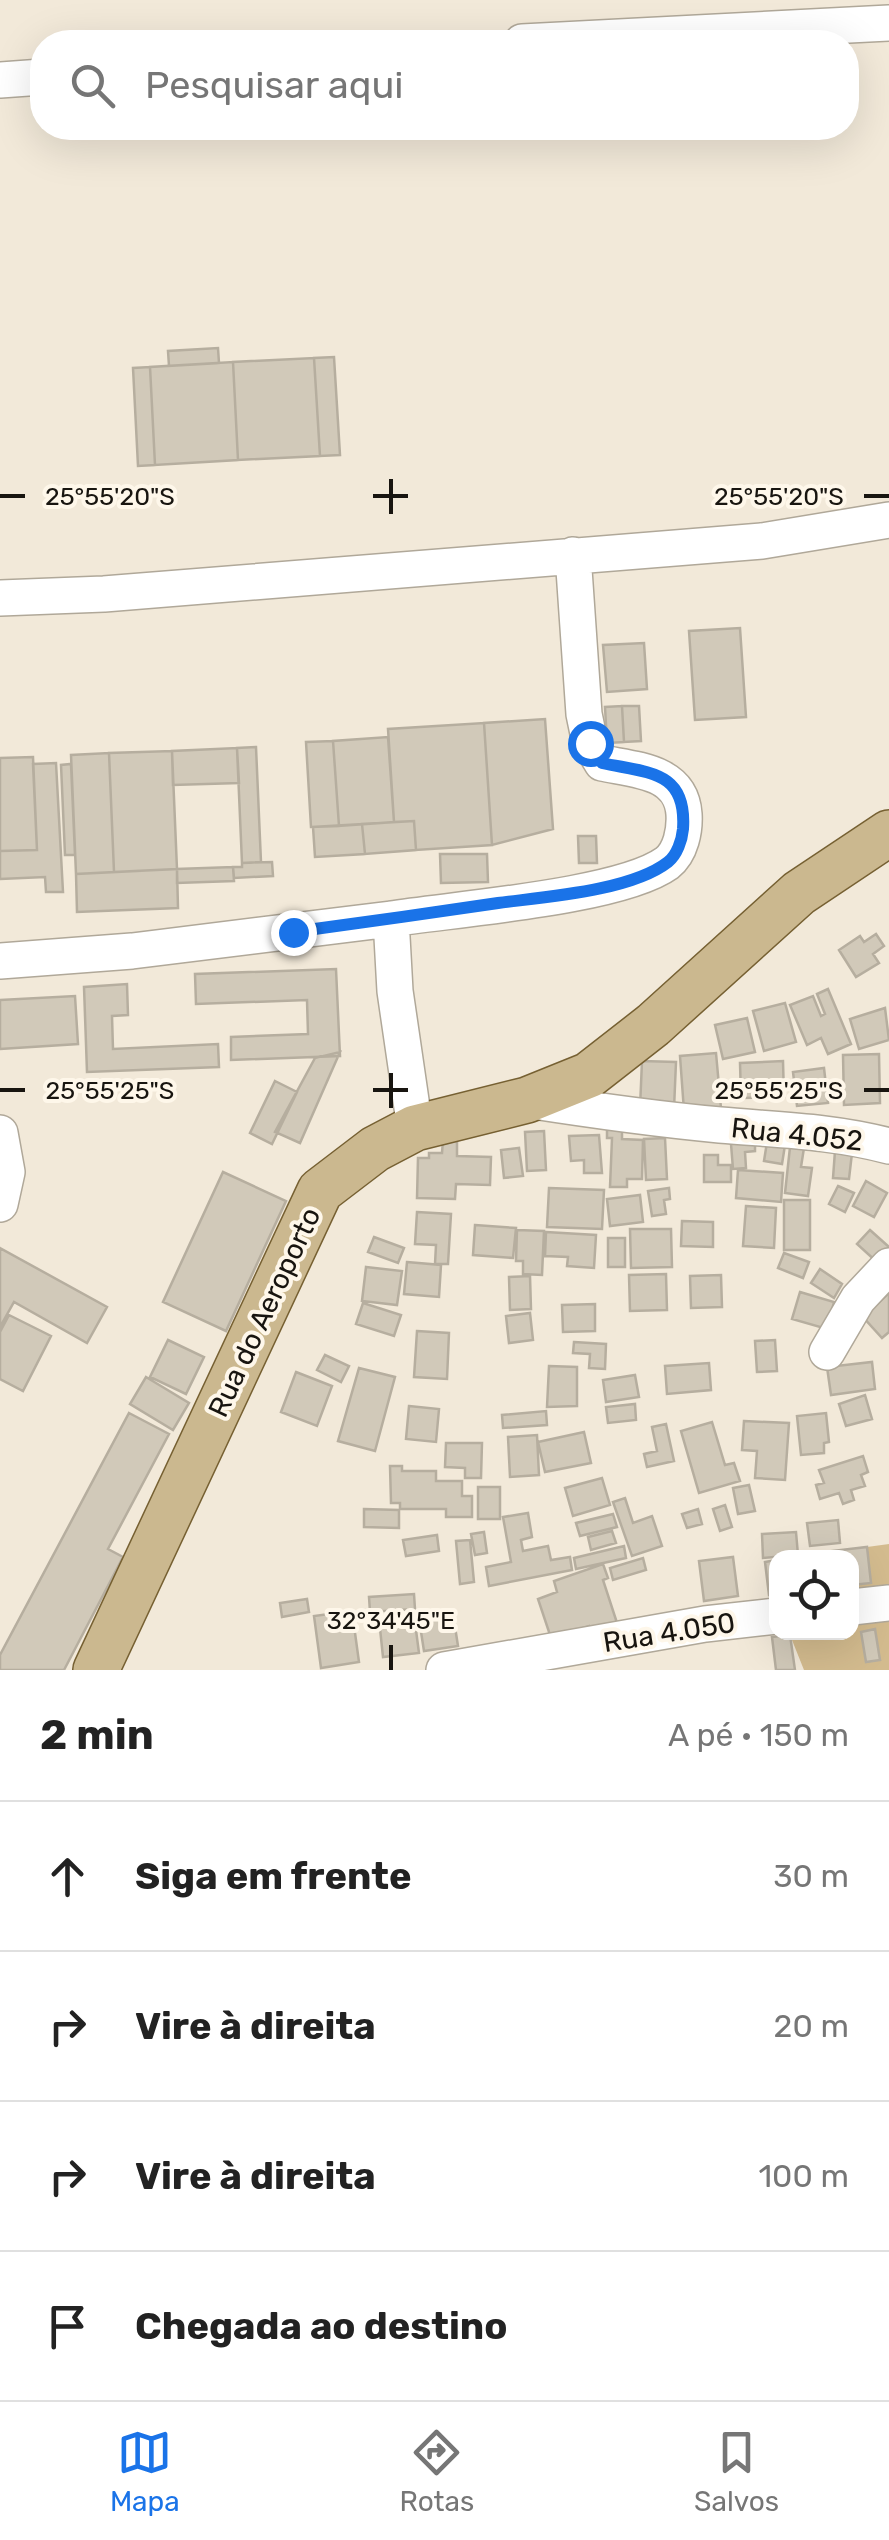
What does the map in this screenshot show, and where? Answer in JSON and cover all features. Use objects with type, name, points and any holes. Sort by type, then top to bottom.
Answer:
[{"type":"main road","name":"Rua do Aeroporto","points":[[96,1670],[320,1192],[375,1149],[415,1128],[527,1100],[589,1075],[653,1026],[799,893],[889,833]]},
{"type":"street","points":[[754,30],[889,23]]},
{"type":"street","points":[[0,80],[30,77]]},
{"type":"street","points":[[0,598],[104,594],[762,541],[889,520]]},
{"type":"street","points":[[0,961],[132,950],[580,892],[639,877],[670,861],[682,840],[684,812],[678,789],[659,775],[602,763],[590,743],[584,714],[573,554]]},
{"type":"street","points":[[391,918],[395,991],[415,1128]]},
{"type":"street","name":"Rua 4.052","points":[[527,1100],[665,1120],[791,1128],[889,1146]]},
{"type":"street","points":[[0,1132],[7,1172],[0,1204]]},
{"type":"street","points":[[826,1352],[858,1299],[889,1266]]},
{"type":"street","points":[[859,1606],[889,1603]]},
{"type":"street","name":"Rua 4.050","points":[[444,1670],[705,1624],[769,1617]]},
{"type":"shaded area","points":[[889,1544],[889,1670],[804,1670],[792,1640],[859,1640],[859,1557],[867,1547]]},
{"type":"building","points":[[218,348],[219,363],[169,366],[168,351]]},
{"type":"building","points":[[334,357],[340,455],[320,456],[314,358]]},
{"type":"building","points":[[314,358],[320,456],[238,460],[233,362]]},
{"type":"building","points":[[233,362],[238,460],[155,465],[150,367]]},
{"type":"building","points":[[150,367],[155,465],[138,466],[133,368]]},
{"type":"building","points":[[740,628],[746,717],[695,720],[689,631]]},
{"type":"building","points":[[644,643],[647,689],[607,692],[603,645]]},
{"type":"building","points":[[622,706],[639,706],[641,741],[624,742]]},
{"type":"building","points":[[622,706],[624,742],[607,743],[605,707]]},
{"type":"building","points":[[545,719],[553,829],[492,845],[484,723]]},
{"type":"building","points":[[484,723],[492,845],[416,850],[414,821],[394,822],[388,729]]},
{"type":"building","points":[[388,737],[394,822],[339,826],[333,741]]},
{"type":"building","points":[[333,741],[339,826],[311,827],[306,742]]},
{"type":"building","points":[[256,747],[261,862],[242,863],[237,748]]},
{"type":"building","points":[[237,748],[239,783],[173,785],[172,751]]},
{"type":"building","points":[[172,751],[177,869],[114,872],[109,753]]},
{"type":"building","points":[[109,753],[114,872],[76,874],[71,755]]},
{"type":"building","points":[[33,757],[37,850],[0,851],[0,758]]},
{"type":"building","points":[[56,763],[63,892],[46,892],[45,877],[0,879],[0,851],[37,850],[33,764]]},
{"type":"building","points":[[71,764],[75,855],[65,855],[61,765]]},
{"type":"building","points":[[414,821],[416,850],[365,854],[362,824]]},
{"type":"building","points":[[362,824],[365,854],[315,857],[313,827]]},
{"type":"building","points":[[578,836],[596,836],[597,863],[579,863]]},
{"type":"building","points":[[440,854],[487,854],[488,882],[441,883]]},
{"type":"building","points":[[272,862],[273,876],[234,878],[233,867],[242,867],[242,863]]},
{"type":"building","points":[[233,867],[234,881],[177,883],[177,869]]},
{"type":"building","points":[[177,869],[178,908],[77,912],[76,874]]},
{"type":"building","points":[[876,934],[884,946],[873,954],[879,963],[856,977],[839,950],[860,936],[864,942]]},
{"type":"building","points":[[336,969],[340,1056],[231,1060],[231,1037],[308,1034],[307,1000],[196,1004],[195,974]]},
{"type":"building","points":[[127,984],[128,1015],[112,1016],[113,1049],[218,1044],[219,1067],[87,1072],[84,987]]},
{"type":"building","points":[[828,989],[851,1044],[828,1054],[821,1038],[807,1045],[790,1005],[813,996],[821,1016],[825,1014],[817,994]]},
{"type":"building","points":[[75,996],[78,1044],[0,1049],[0,1000]]},
{"type":"building","points":[[785,1003],[796,1042],[764,1051],[753,1011]]},
{"type":"building","points":[[885,1008],[889,1040],[859,1049],[850,1019]]},
{"type":"building","points":[[747,1018],[755,1052],[723,1059],[715,1025]]},
{"type":"building","points":[[340,1052],[300,1143],[275,1132],[315,1058]]},
{"type":"building","points":[[716,1053],[721,1108],[684,1111],[680,1056]]},
{"type":"building","points":[[879,1054],[880,1103],[844,1105],[843,1055]]},
{"type":"building","points":[[642,1061],[676,1062],[674,1109],[640,1108]]},
{"type":"building","points":[[783,1061],[784,1097],[741,1098],[740,1063]]},
{"type":"building","points":[[824,1068],[828,1103],[797,1106],[793,1072]]},
{"type":"building","points":[[275,1081],[297,1092],[272,1144],[250,1133]]},
{"type":"building","points":[[607,1126],[622,1127],[622,1139],[643,1140],[642,1179],[627,1179],[627,1187],[610,1187],[612,1138],[607,1138]]},
{"type":"building","points":[[544,1131],[546,1170],[527,1171],[525,1132]]},
{"type":"building","points":[[599,1135],[602,1173],[584,1173],[584,1160],[571,1161],[569,1136]]},
{"type":"building","points":[[665,1138],[667,1179],[646,1180],[644,1139]]},
{"type":"building","points":[[443,1140],[457,1141],[457,1156],[491,1157],[490,1185],[456,1184],[455,1199],[417,1198],[418,1158],[442,1153]]},
{"type":"building","points":[[755,1142],[755,1151],[745,1152],[746,1168],[733,1169],[731,1144]]},
{"type":"building","points":[[767,1142],[785,1145],[782,1164],[764,1161]]},
{"type":"building","points":[[790,1147],[804,1148],[801,1167],[812,1168],[808,1196],[785,1193]]},
{"type":"building","points":[[519,1148],[523,1176],[504,1178],[501,1150]]},
{"type":"building","points":[[835,1151],[852,1153],[849,1179],[833,1178]]},
{"type":"building","points":[[704,1155],[718,1155],[718,1165],[731,1165],[731,1182],[704,1182]]},
{"type":"building","points":[[738,1170],[783,1173],[781,1202],[736,1198]]},
{"type":"building","points":[[223,1172],[286,1201],[226,1331],[163,1302]]},
{"type":"building","points":[[866,1181],[887,1193],[874,1217],[853,1206]]},
{"type":"building","points":[[838,1186],[854,1193],[845,1212],[829,1204]]},
{"type":"building","points":[[549,1188],[604,1190],[602,1229],[547,1227]]},
{"type":"building","points":[[669,1188],[670,1199],[664,1200],[666,1214],[652,1216],[648,1191]]},
{"type":"building","points":[[640,1195],[643,1222],[610,1226],[607,1199]]},
{"type":"building","points":[[784,1200],[810,1200],[810,1250],[784,1250]]},
{"type":"building","points":[[746,1206],[776,1208],[774,1248],[743,1246]]},
{"type":"building","points":[[417,1212],[451,1214],[448,1264],[435,1264],[436,1245],[415,1244]]},
{"type":"building","points":[[682,1221],[713,1222],[713,1247],[681,1246]]},
{"type":"building","points":[[475,1225],[516,1228],[513,1258],[473,1255]]},
{"type":"building","points":[[630,1229],[671,1229],[672,1267],[631,1268]]},
{"type":"building","points":[[517,1230],[544,1231],[542,1275],[523,1274],[523,1261],[516,1261]]},
{"type":"building","points":[[870,1230],[889,1247],[878,1263],[857,1244]]},
{"type":"building","points":[[546,1232],[596,1235],[594,1268],[567,1266],[568,1257],[545,1256]]},
{"type":"building","points":[[374,1237],[404,1248],[398,1263],[368,1252]]},
{"type":"building","points":[[608,1238],[625,1238],[625,1267],[608,1267]]},
{"type":"building","points":[[0,1248],[107,1307],[87,1343],[14,1302],[0,1327]]},
{"type":"building","points":[[784,1253],[809,1262],[803,1278],[778,1268]]},
{"type":"building","points":[[407,1262],[441,1265],[439,1297],[404,1294]]},
{"type":"building","points":[[366,1267],[402,1271],[397,1305],[362,1301]]},
{"type":"building","points":[[820,1269],[842,1284],[834,1298],[811,1283]]},
{"type":"building","points":[[666,1274],[667,1310],[630,1311],[629,1275]]},
{"type":"building","points":[[721,1275],[722,1307],[691,1308],[690,1276]]},
{"type":"building","points":[[530,1276],[531,1309],[510,1310],[509,1277]]},
{"type":"building","points":[[800,1292],[834,1302],[827,1329],[792,1319]]},
{"type":"building","points":[[889,1293],[889,1332],[882,1338],[863,1317]]},
{"type":"building","points":[[363,1303],[401,1315],[394,1336],[356,1324]]},
{"type":"building","points":[[595,1304],[595,1331],[563,1332],[562,1305]]},
{"type":"building","points":[[530,1313],[533,1340],[509,1343],[506,1316]]},
{"type":"building","points":[[9,1315],[51,1336],[23,1391],[0,1379],[0,1332]]},
{"type":"building","points":[[417,1331],[449,1333],[447,1379],[414,1377]]},
{"type":"building","points":[[168,1340],[204,1357],[186,1394],[150,1377]]},
{"type":"building","points":[[775,1340],[777,1371],[757,1372],[755,1341]]},
{"type":"building","points":[[574,1342],[606,1344],[605,1369],[589,1368],[590,1354],[573,1353]]},
{"type":"building","points":[[325,1355],[349,1366],[341,1382],[317,1370]]},
{"type":"building","points":[[872,1362],[875,1389],[831,1395],[827,1367]]},
{"type":"building","points":[[709,1363],[711,1390],[667,1394],[665,1366]]},
{"type":"building","points":[[549,1366],[577,1367],[577,1406],[547,1407]]},
{"type":"building","points":[[359,1368],[395,1377],[375,1451],[338,1441]]},
{"type":"building","points":[[296,1372],[332,1386],[317,1426],[281,1412]]},
{"type":"building","points":[[635,1375],[639,1397],[606,1402],[603,1380]]},
{"type":"building","points":[[146,1377],[189,1403],[173,1430],[130,1404]]},
{"type":"building","points":[[865,1395],[872,1419],[846,1426],[839,1404]]},
{"type":"building","points":[[635,1404],[636,1420],[608,1423],[606,1407]]},
{"type":"building","points":[[409,1406],[439,1409],[436,1442],[406,1439]]},
{"type":"building","points":[[546,1411],[547,1425],[503,1428],[502,1415]]},
{"type":"building","points":[[129,1413],[169,1434],[108,1549],[123,1557],[64,1670],[0,1670],[0,1655]]},
{"type":"building","points":[[826,1413],[829,1442],[824,1443],[824,1453],[801,1455],[797,1416]]},
{"type":"building","points":[[744,1421],[789,1423],[785,1480],[755,1478],[757,1451],[742,1450]]},
{"type":"building","points":[[712,1422],[725,1465],[734,1463],[740,1481],[699,1493],[681,1431]]},
{"type":"building","points":[[666,1424],[674,1461],[647,1467],[644,1454],[657,1451],[652,1427]]},
{"type":"building","points":[[584,1432],[591,1463],[545,1472],[538,1442]]},
{"type":"building","points":[[537,1435],[539,1475],[510,1477],[508,1437]]},
{"type":"building","points":[[446,1443],[482,1443],[481,1478],[465,1478],[465,1468],[445,1467]]},
{"type":"building","points":[[863,1456],[868,1472],[861,1475],[865,1486],[851,1490],[854,1500],[843,1504],[839,1493],[820,1499],[816,1485],[824,1483],[819,1470]]},
{"type":"building","points":[[390,1466],[402,1466],[402,1471],[436,1471],[436,1481],[462,1481],[462,1496],[472,1496],[472,1517],[446,1517],[446,1509],[400,1509],[400,1503],[391,1503]]},
{"type":"building","points":[[602,1478],[610,1505],[573,1516],[565,1488]]},
{"type":"building","points":[[749,1485],[755,1511],[738,1514],[733,1488]]},
{"type":"building","points":[[478,1487],[500,1487],[500,1519],[478,1519]]},
{"type":"building","points":[[625,1498],[633,1523],[652,1516],[662,1546],[632,1556],[613,1502]]},
{"type":"building","points":[[725,1505],[732,1527],[720,1531],[713,1509]]},
{"type":"building","points":[[364,1509],[399,1510],[399,1528],[364,1527]]},
{"type":"building","points":[[698,1509],[702,1524],[687,1528],[682,1514]]},
{"type":"building","points":[[528,1513],[532,1537],[521,1540],[523,1551],[548,1546],[551,1560],[570,1557],[572,1570],[489,1586],[486,1567],[511,1562],[503,1517]]},
{"type":"building","points":[[613,1514],[617,1527],[580,1536],[576,1523]]},
{"type":"building","points":[[838,1520],[840,1543],[810,1546],[807,1523]]},
{"type":"building","points":[[612,1531],[616,1543],[591,1550],[588,1537]]},
{"type":"building","points":[[484,1532],[487,1553],[475,1555],[471,1534]]},
{"type":"building","points":[[796,1532],[798,1550],[769,1550],[769,1557],[763,1558],[762,1534]]},
{"type":"building","points":[[437,1535],[439,1551],[406,1556],[403,1540]]},
{"type":"building","points":[[470,1540],[474,1582],[460,1584],[456,1541]]},
{"type":"building","points":[[624,1546],[626,1558],[576,1569],[574,1558]]},
{"type":"building","points":[[867,1547],[871,1583],[859,1584],[859,1550],[841,1550]]},
{"type":"building","points":[[733,1557],[738,1596],[704,1601],[699,1561]]},
{"type":"building","points":[[643,1558],[646,1570],[613,1580],[610,1568]]},
{"type":"building","points":[[769,1561],[769,1595],[765,1562]]},
{"type":"building","points":[[603,1564],[608,1578],[603,1580],[619,1629],[592,1638],[589,1626],[551,1638],[538,1599],[557,1592],[554,1581]]},
{"type":"building","points":[[414,1594],[415,1609],[370,1612],[369,1597]]},
{"type":"building","points":[[307,1599],[309,1612],[282,1617],[280,1603]]},
{"type":"building","points":[[352,1611],[359,1662],[321,1668],[314,1616]]},
{"type":"building","points":[[453,1614],[458,1646],[424,1651],[419,1619]]},
{"type":"building","points":[[414,1615],[419,1653],[383,1657],[379,1619]]},
{"type":"building","points":[[875,1629],[880,1660],[866,1662],[861,1632]]},
{"type":"building","points":[[772,1640],[791,1640],[795,1670],[776,1670]]},
{"type":"route","points":[[293,932],[580,892],[639,877],[670,861],[682,840],[684,812],[678,789],[659,775],[602,763],[590,743]]}]
